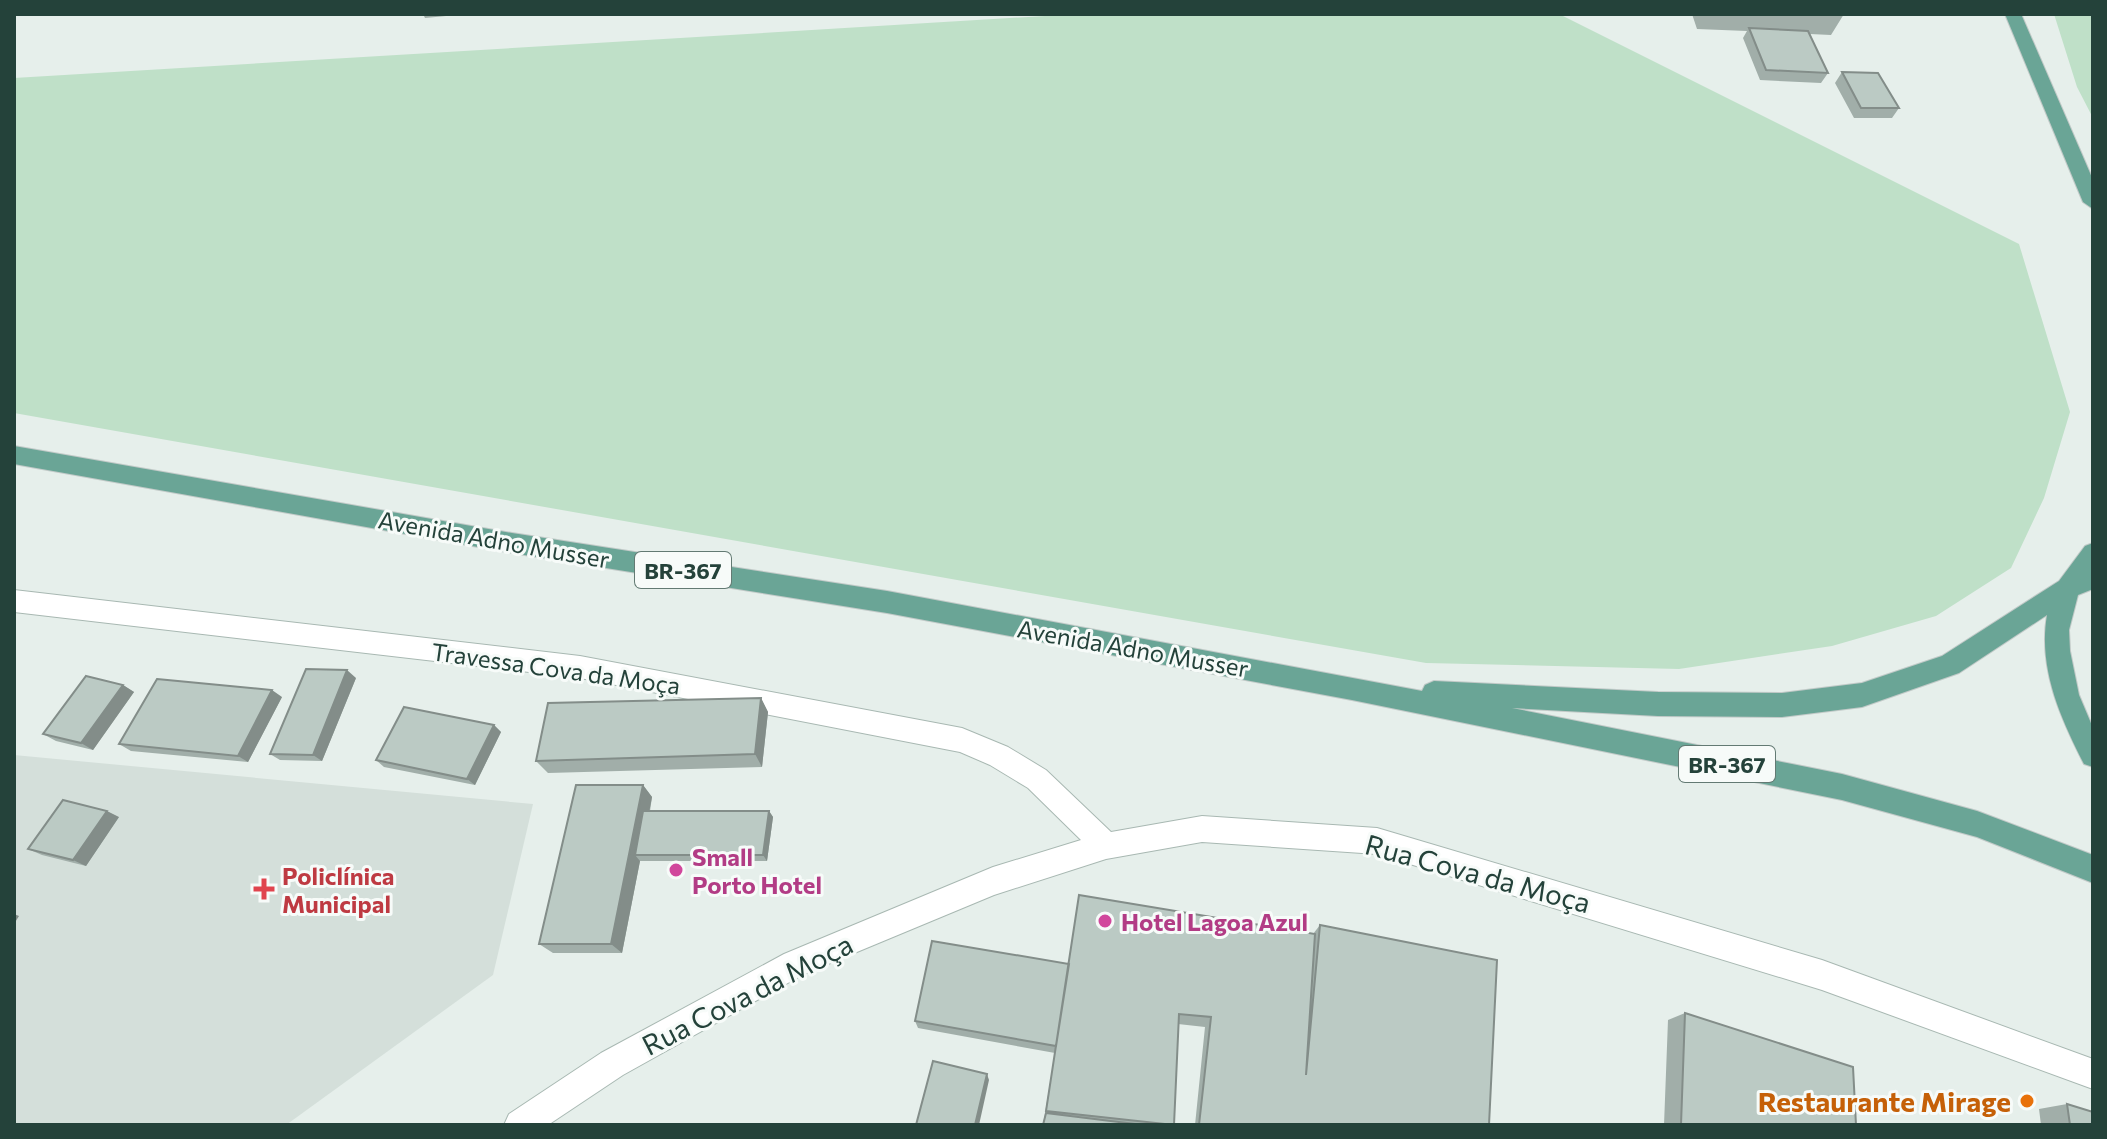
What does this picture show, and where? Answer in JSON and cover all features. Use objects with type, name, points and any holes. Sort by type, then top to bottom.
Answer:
[{"type":"main road","points":[[2013,14],[2093,202]]},
{"type":"main road","name":"Avenida Adno Musser","points":[[14,455],[512,543],[887,602],[1352,688],[1842,787],[1977,824],[2093,869]]},
{"type":"main road","name":"BR-367","points":[[2093,553],[2068,588],[2060,611],[2057,638],[2067,699],[2093,755]]},
{"type":"main road","name":"BR-367","points":[[2068,588],[2093,578]]},
{"type":"main road","name":"Avenida Adno Musser","points":[[1352,688],[1658,704],[1782,705],[1862,695],[1950,665],[2068,588]]},
{"type":"street","name":"Travessa Cova da Moça","points":[[14,601],[580,667],[962,740],[999,756],[1037,779],[1106,846]]},
{"type":"street","name":"Rua Cova da Moça","points":[[520,1125],[612,1064],[794,964],[993,881],[1106,846],[1202,829],[1377,841],[1822,975],[2093,1074]]},
{"type":"shaded area","name":"Policlínica Municipal","points":[[14,755],[533,804],[493,975],[286,1125],[14,1125]]},
{"type":"green space","points":[[1078,14],[1559,14],[2019,244],[2070,412],[2044,498],[2011,568],[1936,616],[1832,646],[1679,669],[1426,663],[14,413],[14,78]]},
{"type":"green space","points":[[2054,14],[2093,14],[2093,118],[2077,87]]},
{"type":"building","points":[[1749,28],[1808,31],[1828,73],[1766,70]]},
{"type":"building","points":[[1842,72],[1878,73],[1899,108],[1861,108]]},
{"type":"building","points":[[306,669],[347,670],[313,755],[270,754]]},
{"type":"building","points":[[86,676],[123,685],[81,743],[43,734]]},
{"type":"building","points":[[157,679],[272,690],[238,756],[119,744]]},
{"type":"building","points":[[761,698],[755,754],[536,761],[548,703]]},
{"type":"building","points":[[404,707],[494,725],[467,779],[376,760]]},
{"type":"building","points":[[576,785],[643,785],[611,944],[539,944]]},
{"type":"building","points":[[63,800],[107,811],[73,860],[28,849]]},
{"type":"building","points":[[643,811],[769,811],[763,855],[635,855]]},
{"type":"building","points":[[1079,895],[1315,934],[1306,1075],[1320,925],[1497,960],[1489,1125],[1199,1125],[1211,1017],[1179,1014],[1174,1125],[1046,1111]]},
{"type":"building","points":[[932,941],[1069,964],[1056,1046],[915,1021]]},
{"type":"building","points":[[1685,1013],[1853,1067],[1856,1125],[1681,1125]]},
{"type":"building","points":[[933,1061],[987,1074],[975,1125],[916,1125]]},
{"type":"building","points":[[2067,1104],[2093,1112],[2093,1125],[2070,1125]]},
{"type":"building","points":[[1046,1113],[1143,1125],[1043,1125]]},
{"type":"place","name":"Small Porto Hotel","points":[[676,870]]},
{"type":"place","name":"Policlínica Municipal","points":[[264,889]]},
{"type":"place","name":"Hotel Lagoa Azul","points":[[1105,921]]},
{"type":"place","name":"Restaurante Mirage","points":[[2027,1101]]}]
